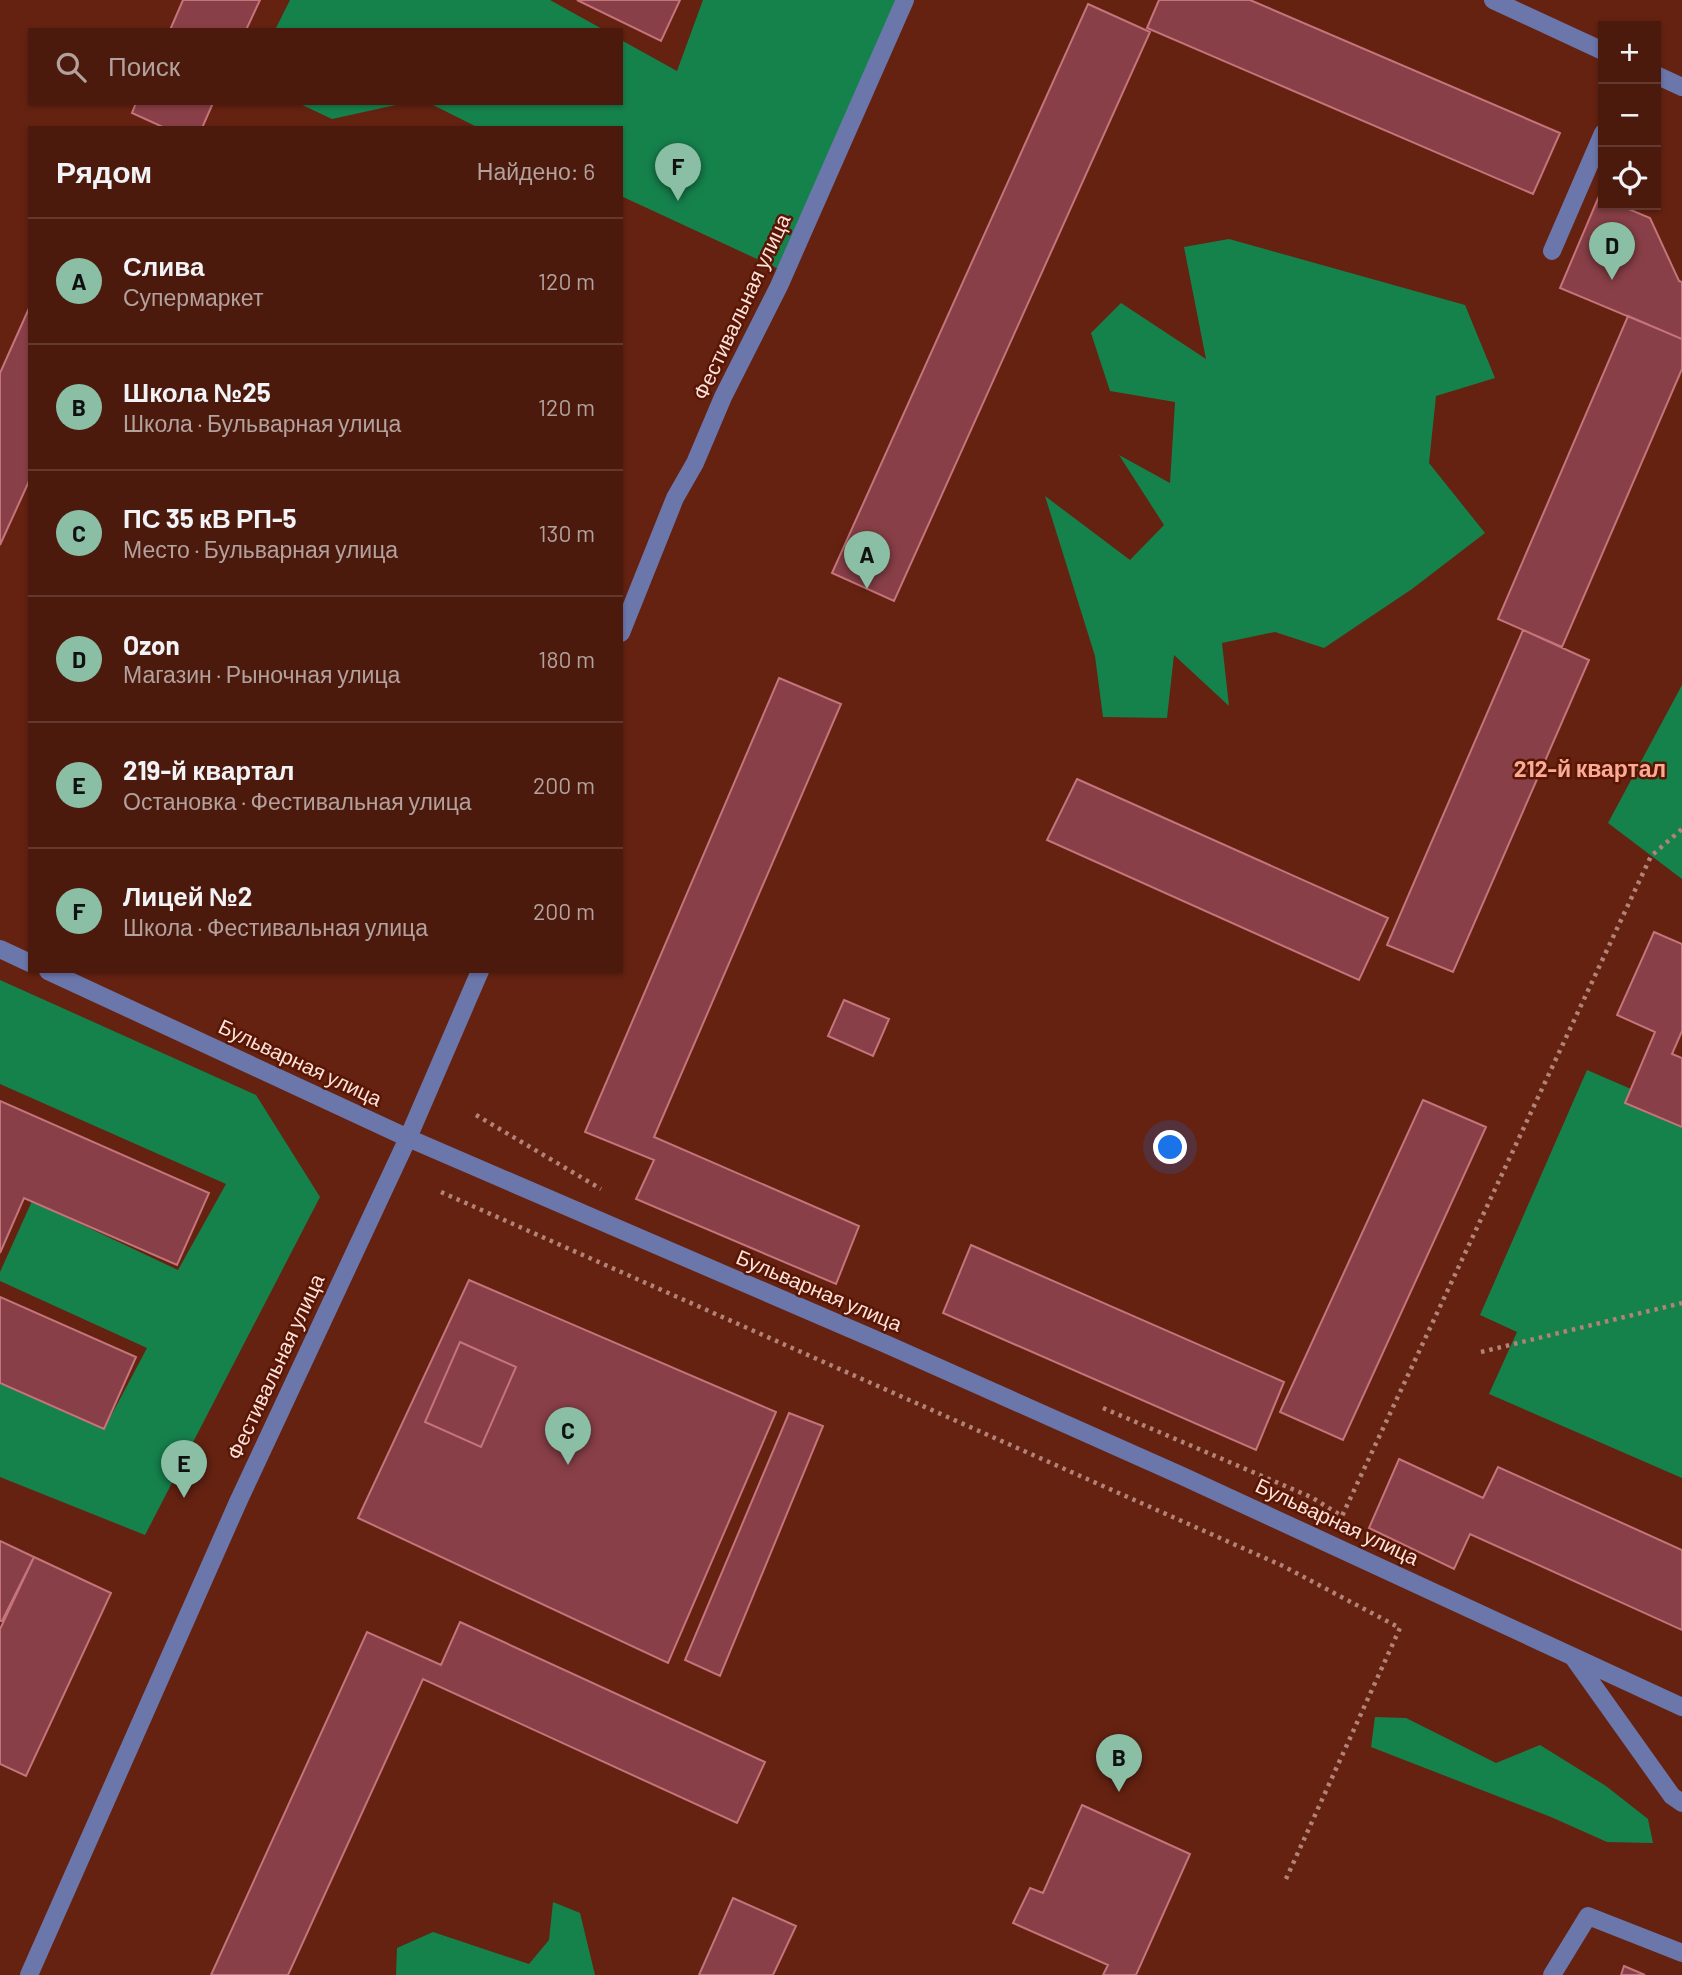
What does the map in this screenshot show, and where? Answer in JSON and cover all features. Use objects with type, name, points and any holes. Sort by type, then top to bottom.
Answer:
[{"type":"street","name":"Фестивальная улица","points":[[623,628],[675,498],[695,463],[723,397],[779,286],[905,0]]},
{"type":"street","points":[[1493,0],[1598,49]]},
{"type":"street","points":[[1661,77],[1682,87]]},
{"type":"street","points":[[1552,251],[1598,145]]},
{"type":"street","points":[[0,949],[28,962]]},
{"type":"street","name":"Бульварная улица","points":[[52,973],[408,1138],[888,1345],[1193,1481],[1682,1707]]},
{"type":"street","name":"Фестивальная улица","points":[[29,1975],[239,1502],[408,1138],[479,973]]},
{"type":"street","name":"Бульварная улица","points":[[1571,1654],[1672,1796],[1682,1803]]},
{"type":"street","points":[[1552,1975],[1588,1916],[1682,1953]]},
{"type":"path","points":[[1093,1404],[1311,1497],[1342,1516],[1651,856],[1682,830]]},
{"type":"path","points":[[475,1115],[603,1190]]},
{"type":"path","points":[[441,1192],[1283,1566],[1401,1628],[1286,1879]]},
{"type":"path","points":[[1481,1352],[1682,1303]]},
{"type":"green space","points":[[290,0],[550,0],[600,28],[276,28]]},
{"type":"green space","points":[[703,0],[896,0],[785,272],[623,197],[623,126],[475,126],[433,105],[623,105],[623,41],[677,71]]},
{"type":"green space","points":[[302,105],[396,105],[332,119]]},
{"type":"green space","points":[[1229,239],[1465,305],[1495,378],[1436,396],[1429,463],[1485,533],[1412,589],[1324,648],[1275,632],[1222,643],[1229,706],[1174,655],[1167,718],[1103,717],[1095,656],[1045,496],[1130,560],[1164,525],[1119,455],[1170,483],[1175,402],[1110,391],[1091,333],[1121,303],[1206,359],[1184,247]]},
{"type":"green space","points":[[1682,685],[1682,879],[1608,823]]},
{"type":"green space","points":[[0,980],[256,1095],[320,1197],[145,1535],[0,1477],[0,1383],[104,1429],[147,1348],[0,1281],[0,1272],[32,1201],[178,1270],[226,1184],[0,1084]]},
{"type":"green space","points":[[1587,1070],[1682,1111],[1682,1478],[1489,1394],[1517,1332],[1480,1315]]},
{"type":"green space","points":[[1375,1717],[1406,1718],[1496,1763],[1540,1745],[1606,1786],[1648,1819],[1653,1843],[1607,1842],[1551,1817],[1371,1747]]},
{"type":"green space","points":[[553,1902],[580,1913],[595,1975],[396,1975],[397,1948],[433,1932],[529,1964],[549,1940]]},
{"type":"building","points":[[183,0],[260,0],[247,28],[171,28]]},
{"type":"building","points":[[577,0],[680,0],[661,41]]},
{"type":"building","points":[[1159,0],[1250,0],[1560,133],[1533,194],[1147,28]]},
{"type":"building","points":[[1088,4],[1150,32],[894,601],[832,573]]},
{"type":"building","points":[[135,105],[212,105],[203,126],[161,126],[132,113]]},
{"type":"building","points":[[1598,198],[1598,210],[1631,210],[1650,218],[1679,281],[1682,282],[1682,339],[1560,288]]},
{"type":"building","points":[[28,310],[28,483],[0,545],[0,373]]},
{"type":"building","points":[[1628,316],[1682,339],[1682,369],[1562,647],[1498,619]]},
{"type":"building","points":[[1523,630],[1589,660],[1453,972],[1387,945]]},
{"type":"building","points":[[779,678],[841,704],[654,1137],[859,1226],[836,1284],[636,1199],[654,1160],[585,1132]]},
{"type":"building","points":[[1077,779],[1388,918],[1359,980],[1047,840]]},
{"type":"building","points":[[1654,932],[1682,944],[1682,1031],[1672,1054],[1682,1058],[1682,1127],[1625,1103],[1655,1032],[1617,1015]]},
{"type":"building","points":[[844,1000],[889,1019],[873,1056],[828,1036]]},
{"type":"building","points":[[1423,1100],[1486,1127],[1343,1440],[1280,1412]]},
{"type":"building","points":[[0,1101],[209,1193],[177,1265],[24,1198],[0,1253]]},
{"type":"building","points":[[971,1245],[1284,1382],[1256,1450],[943,1313]]},
{"type":"building","points":[[469,1280],[776,1412],[668,1663],[358,1518]]},
{"type":"building","points":[[0,1297],[136,1357],[104,1429],[0,1383]]},
{"type":"building","points":[[460,1342],[516,1367],[481,1447],[425,1422]]},
{"type":"building","points":[[789,1413],[823,1426],[720,1676],[685,1660]]},
{"type":"building","points":[[1399,1459],[1483,1498],[1498,1467],[1682,1550],[1682,1630],[1470,1534],[1454,1569],[1369,1528]]},
{"type":"building","points":[[0,1541],[34,1557],[2,1621],[0,1621]]},
{"type":"building","points":[[34,1557],[111,1593],[26,1776],[0,1764],[0,1629]]},
{"type":"building","points":[[460,1622],[765,1762],[737,1823],[423,1679],[288,1975],[211,1975],[367,1632],[441,1665]]},
{"type":"building","points":[[1082,1805],[1190,1854],[1136,1975],[1103,1975],[1108,1965],[1013,1923],[1030,1888],[1043,1893]]},
{"type":"building","points":[[733,1898],[796,1926],[773,1975],[699,1975]]},
{"type":"building","points":[[1624,1966],[1645,1975],[1621,1975]]},
{"type":"place","name":"Лицей №2","points":[[678,201]]},
{"type":"place","name":"Ozon","points":[[1612,280]]},
{"type":"place","name":"Слива","points":[[867,589]]},
{"type":"place","name":"ПС 35 кВ РП-5","points":[[568,1465]]},
{"type":"place","name":"219-й квартал","points":[[184,1498]]},
{"type":"place","name":"Школа №25","points":[[1119,1792]]},
{"type":"district","name":"212-й квартал","points":[[1590,769]]}]
